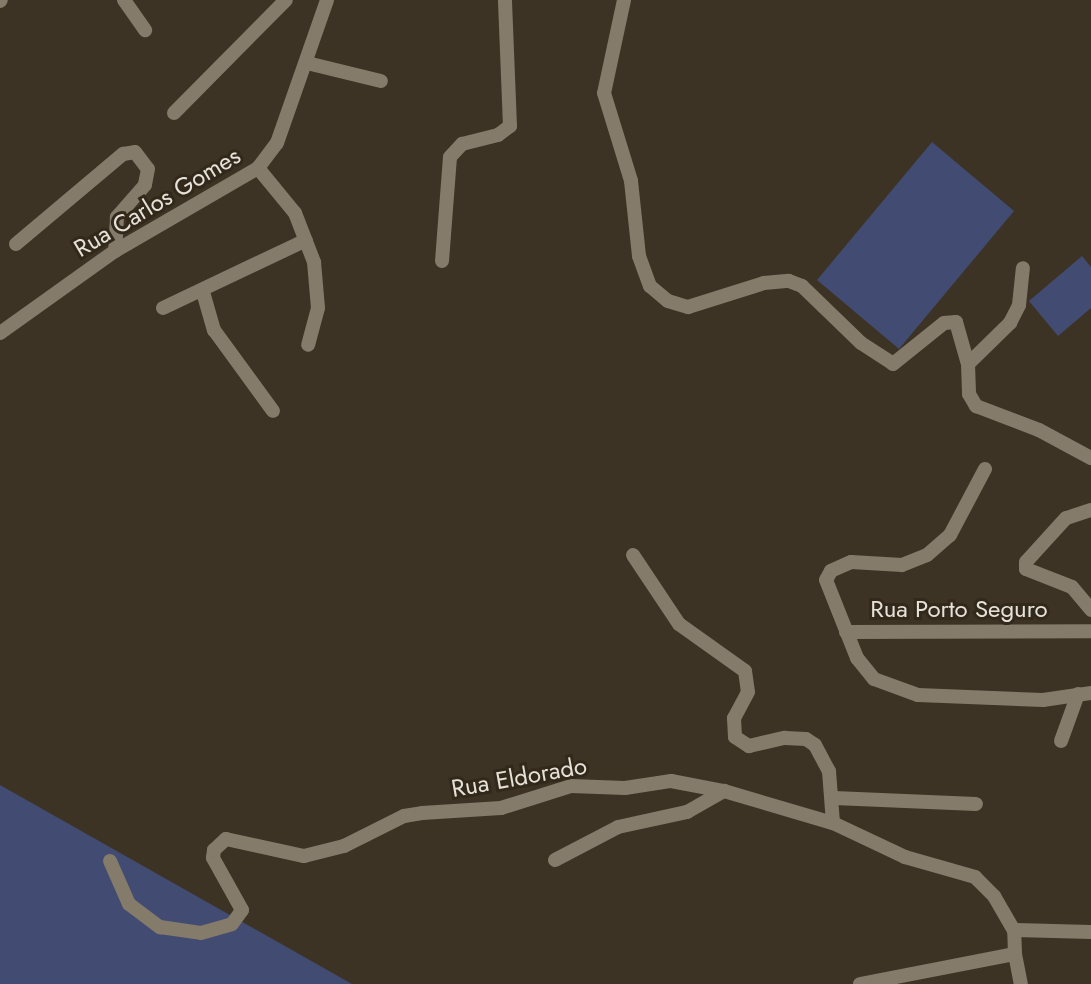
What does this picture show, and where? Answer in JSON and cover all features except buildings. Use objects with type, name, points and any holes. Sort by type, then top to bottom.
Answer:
[{"type":"street","points":[[124,0],[145,30]]},
{"type":"street","points":[[174,113],[286,0]]},
{"type":"street","name":"Rua Carlos Gomes","points":[[0,333],[115,251],[258,168],[277,143],[327,0]]},
{"type":"street","points":[[442,261],[450,158],[462,144],[498,135],[510,126],[505,0]]},
{"type":"street","points":[[624,0],[604,93],[631,181],[640,230],[639,256],[650,286],[668,301],[688,307],[764,283],[789,281],[802,286],[861,343],[892,364],[944,323],[956,322],[968,364],[969,394],[976,406],[1039,430],[1091,458]]},
{"type":"street","points":[[307,63],[381,81]]},
{"type":"street","points":[[16,244],[123,155],[135,152],[148,169],[145,184],[117,217],[115,251]]},
{"type":"street","points":[[258,168],[295,213],[306,240],[319,292],[308,345]]},
{"type":"street","points":[[163,308],[203,292],[306,240]]},
{"type":"street","points":[[968,364],[1010,323],[1019,305],[1023,268]]},
{"type":"street","points":[[203,292],[214,330],[273,411]]},
{"type":"street","name":"Rua Porto Seguro","points":[[985,469],[950,535],[928,555],[902,565],[851,562],[831,571],[827,580],[846,632],[1091,631]]},
{"type":"street","points":[[1091,510],[1066,518],[1026,562],[1026,569],[1072,587],[1091,610]]},
{"type":"street","points":[[633,555],[679,624],[745,671],[748,692],[734,718],[735,737],[755,746],[785,737],[806,738],[824,757],[834,798],[833,823]]},
{"type":"street","points":[[846,632],[857,658],[874,679],[918,695],[1043,700],[1084,694]]},
{"type":"street","points":[[1061,741],[1084,694]]},
{"type":"street","name":"Rua Eldorado","points":[[110,861],[130,905],[160,927],[201,933],[232,924],[242,910],[214,858],[214,850],[226,839],[304,856],[344,846],[404,816],[501,808],[571,786],[625,788],[671,781],[724,791],[833,823],[905,857],[975,877],[994,896],[1014,930]]},
{"type":"street","points":[[555,860],[608,831],[687,812],[724,791]]},
{"type":"street","points":[[834,798],[976,804]]},
{"type":"street","points":[[1021,984],[1014,930],[1091,932]]},
{"type":"street","points":[[860,984],[1015,954]]},
{"type":"shaded area","points":[[932,142],[1014,211],[899,349],[817,280]]},
{"type":"shaded area","points":[[1082,256],[1091,267],[1091,308],[1058,336],[1029,301]]},
{"type":"shaded area","points":[[0,785],[352,984],[0,984]]}]
